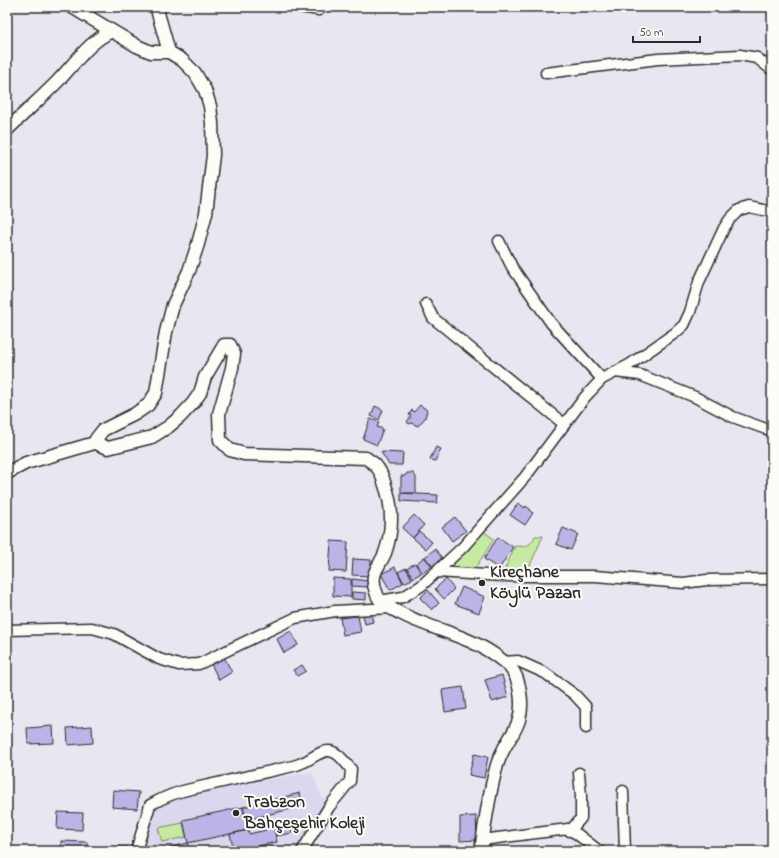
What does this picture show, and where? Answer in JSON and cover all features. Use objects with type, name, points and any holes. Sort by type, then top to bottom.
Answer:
[{"type":"street","points":[[72,7],[151,52],[170,52],[182,60],[195,73],[205,90],[210,106],[212,123],[212,155],[206,214],[189,271],[173,305],[166,332],[156,393],[148,405],[135,414],[103,430],[96,439],[100,445],[108,448],[152,437],[168,427],[193,403],[200,393],[205,376],[224,345],[230,345],[234,354],[219,414],[220,440],[230,450],[244,454],[366,458],[376,465],[382,475],[391,503],[392,517],[385,553],[374,574],[374,584],[380,601],[410,618],[458,636],[491,652],[510,666],[516,676],[522,703],[521,716],[516,729],[497,764],[487,803],[482,846],[568,829],[578,834],[599,851]]},
{"type":"street","points":[[158,7],[158,13],[170,52]]},
{"type":"street","points":[[300,7],[319,10]]},
{"type":"street","points":[[7,130],[57,82],[86,50],[102,36],[112,31]]},
{"type":"street","points":[[546,73],[658,59],[740,55],[757,58],[772,70]]},
{"type":"street","points":[[380,601],[403,597],[421,586],[463,547],[524,477],[585,397],[602,379],[635,361],[684,325],[690,312],[699,282],[724,228],[739,210],[749,208],[768,211],[772,210]]},
{"type":"street","points":[[499,241],[512,267],[552,323],[602,379]]},
{"type":"street","points":[[426,304],[433,318],[564,424]]},
{"type":"street","points":[[615,372],[640,375],[695,397],[732,417],[766,429],[772,428]]},
{"type":"street","points":[[7,473],[26,463],[98,442]]},
{"type":"street","points":[[436,572],[503,576],[595,576],[683,583],[706,580],[772,579]]},
{"type":"street","points":[[7,630],[92,628],[114,634],[159,659],[179,665],[200,664],[296,618],[335,611],[391,608]]},
{"type":"street","points":[[504,662],[518,662],[545,673],[575,696],[586,708],[586,728]]},
{"type":"street","points":[[136,851],[150,805],[176,792],[289,767],[304,762],[315,755],[325,752],[334,752],[351,769],[350,781],[329,807],[302,851]]},
{"type":"street","points":[[570,831],[581,818],[579,773]]},
{"type":"street","points":[[622,791],[625,851]]},
{"type":"shaded area","name":"Trabzon Bahçeşehir Koleji","points":[[312,772],[322,798],[328,797],[319,815],[295,851],[144,851],[143,848],[153,811],[176,799],[202,791]]},
{"type":"green space","points":[[484,532],[494,539],[474,570],[444,569],[470,546]]},
{"type":"green space","points":[[535,536],[543,536],[527,572],[504,571],[515,546],[530,544]]},
{"type":"green space","points":[[183,823],[186,837],[162,842],[158,828]]},
{"type":"building","points":[[420,405],[427,410],[425,418],[418,426],[411,423],[409,424],[407,422],[411,416],[409,415],[412,410],[414,412]]},
{"type":"building","points":[[375,406],[383,410],[379,420],[371,416]]},
{"type":"building","points":[[370,419],[379,422],[377,427],[383,429],[377,445],[363,439]]},
{"type":"building","points":[[436,447],[441,449],[435,461],[430,459]]},
{"type":"building","points":[[381,452],[403,453],[402,465],[389,465]]},
{"type":"building","points":[[407,473],[413,473],[416,477],[416,493],[401,493],[401,476],[405,476]]},
{"type":"building","points":[[401,493],[438,495],[437,503],[401,501]]},
{"type":"building","points":[[518,503],[525,508],[526,506],[533,513],[525,525],[510,515]]},
{"type":"building","points":[[414,515],[424,525],[413,538],[402,528]]},
{"type":"building","points":[[455,517],[466,531],[452,541],[442,527]]},
{"type":"building","points":[[563,528],[578,534],[571,550],[556,544]]},
{"type":"building","points":[[419,531],[432,542],[426,549],[413,538]]},
{"type":"building","points":[[498,537],[513,547],[499,569],[484,559]]},
{"type":"building","points":[[331,541],[348,542],[346,572],[329,571]]},
{"type":"building","points":[[435,549],[442,558],[432,566],[425,557]]},
{"type":"building","points":[[424,557],[432,566],[423,573],[416,564]]},
{"type":"building","points":[[353,559],[371,560],[370,576],[352,575]]},
{"type":"building","points":[[415,563],[421,573],[413,578],[407,568]]},
{"type":"building","points":[[395,567],[403,583],[390,590],[381,574]]},
{"type":"building","points":[[406,568],[412,579],[404,583],[398,572]]},
{"type":"building","points":[[333,578],[351,579],[351,597],[333,596]]},
{"type":"building","points":[[352,579],[369,581],[368,587],[352,586]]},
{"type":"building","points":[[446,579],[454,589],[444,599],[435,589]]},
{"type":"building","points":[[462,587],[485,597],[479,613],[455,604]]},
{"type":"building","points":[[428,590],[439,603],[432,610],[420,598]]},
{"type":"building","points":[[352,592],[366,593],[366,600],[352,599]]},
{"type":"building","points":[[371,613],[373,622],[365,624],[363,615]]},
{"type":"building","points":[[358,616],[361,632],[343,635],[340,618]]},
{"type":"building","points":[[291,631],[298,645],[284,653],[277,639]]},
{"type":"building","points":[[224,657],[232,672],[219,680],[211,664]]},
{"type":"building","points":[[302,665],[306,671],[297,676],[293,670]]},
{"type":"building","points":[[502,675],[508,697],[492,702],[485,680]]},
{"type":"building","points":[[463,687],[466,709],[445,712],[442,690]]},
{"type":"building","points":[[53,726],[54,743],[28,744],[27,728]]},
{"type":"building","points":[[92,726],[93,743],[68,745],[67,728]]},
{"type":"building","points":[[474,754],[488,757],[484,778],[469,775]]},
{"type":"building","points":[[113,790],[139,792],[137,809],[112,807]]},
{"type":"building","points":[[300,793],[303,806],[246,820],[243,807]]},
{"type":"building","points":[[243,807],[248,830],[188,843],[183,820]]},
{"type":"building","points":[[58,812],[83,813],[82,830],[57,829]]},
{"type":"building","points":[[476,816],[477,840],[460,841],[460,817]]},
{"type":"building","points":[[289,820],[292,833],[276,836],[273,824]]},
{"type":"building","points":[[273,824],[277,842],[234,851],[230,834],[248,830],[249,834],[266,830],[265,826]]},
{"type":"building","points":[[61,841],[87,842],[87,851],[61,851]]},
{"type":"building","points":[[188,843],[190,851],[156,851]]},
{"type":"building","points":[[272,843],[274,851],[249,851],[249,849]]},
{"type":"building","points":[[102,847],[127,847],[127,851],[102,851]]},
{"type":"place","name":"Kireçhane Köylü Pazarı","points":[[482,583]]},
{"type":"place","name":"Trabzon Bahçeşehir Koleji","points":[[236,813]]}]
